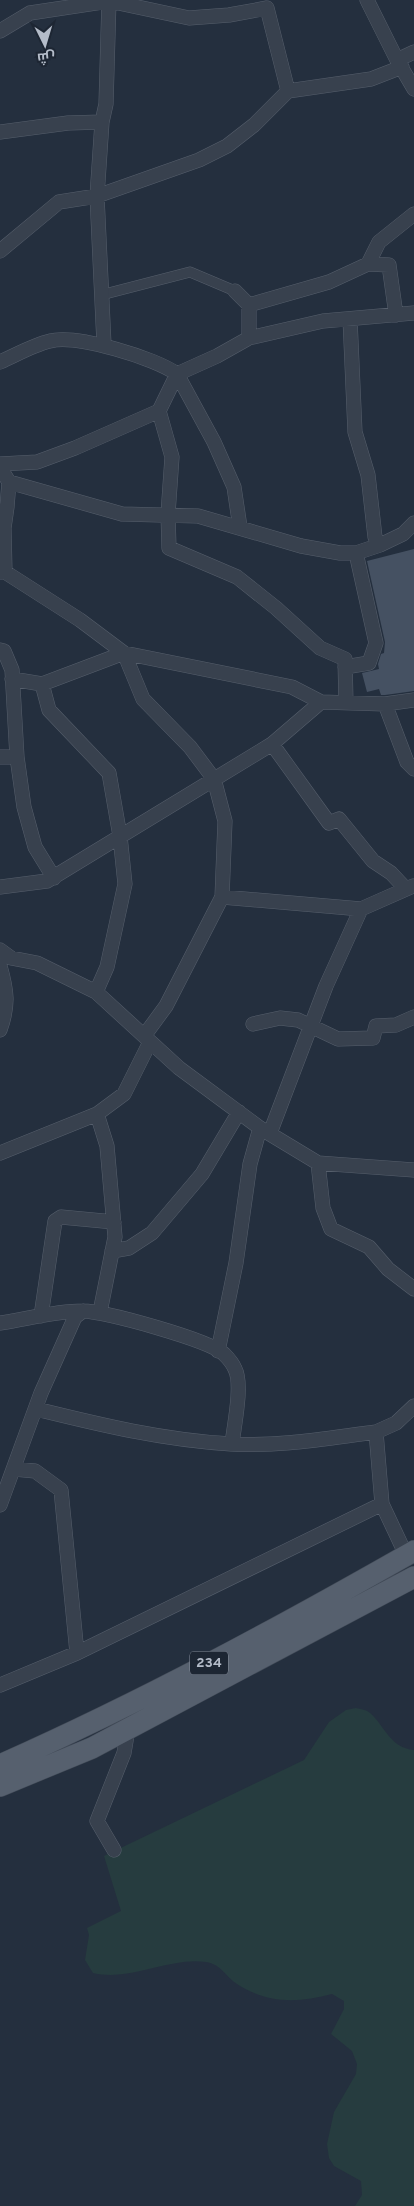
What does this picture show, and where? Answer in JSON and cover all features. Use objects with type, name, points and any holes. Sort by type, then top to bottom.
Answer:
[{"type":"main road","name":"234","points":[[0,1765],[81,1729],[209,1663],[410,1553]]},
{"type":"main road","name":"234","points":[[0,1786],[92,1748],[128,1730],[414,1577]]},
{"type":"street","points":[[0,31],[30,13],[109,0],[189,18],[229,15],[267,8],[288,91]]},
{"type":"street","points":[[104,344],[100,295],[97,196],[102,122],[106,104],[109,0]]},
{"type":"street","points":[[367,0],[399,64],[414,89]]},
{"type":"street","points":[[0,251],[59,202],[97,196],[199,160],[227,146],[254,124],[288,91],[371,79],[399,64],[414,52]]},
{"type":"street","points":[[0,132],[68,123],[102,122]]},
{"type":"street","points":[[368,264],[379,242],[414,214]]},
{"type":"street","points":[[249,305],[328,282],[368,264],[390,265],[396,316]]},
{"type":"street","points":[[100,295],[190,272],[235,291],[249,305],[249,338]]},
{"type":"street","points":[[0,464],[37,462],[75,448],[159,411],[177,374],[217,356],[249,338],[323,321],[414,313]]},
{"type":"street","points":[[350,319],[355,432],[368,475],[375,537],[380,545]]},
{"type":"street","points":[[0,362],[51,340],[104,344],[117,350],[164,364],[177,374],[214,442],[234,487],[240,527]]},
{"type":"street","points":[[159,411],[172,456],[168,514],[169,548],[237,577],[276,608],[320,648],[345,660],[346,703]]},
{"type":"street","points":[[0,470],[9,482],[122,514],[198,516],[300,546],[340,553],[356,553],[380,545],[403,534],[414,522]]},
{"type":"street","points":[[9,482],[4,509],[2,572],[80,620],[124,653],[292,687],[321,702],[385,704],[414,700]]},
{"type":"street","points":[[345,667],[369,663],[376,643],[356,553]]},
{"type":"street","points":[[0,650],[4,651],[12,670],[17,757],[24,807],[35,847],[54,878]]},
{"type":"street","points":[[12,679],[42,684],[124,653]]},
{"type":"street","points":[[0,1153],[98,1114],[124,1094],[147,1039],[222,897],[224,821],[214,779],[190,746],[143,699],[124,653]]},
{"type":"street","points":[[42,684],[49,710],[109,774],[120,836],[125,884],[107,967],[96,992]]},
{"type":"street","points":[[0,888],[47,882],[54,878],[272,744],[321,702]]},
{"type":"street","points":[[385,704],[407,762],[414,768]]},
{"type":"street","points":[[222,897],[360,909],[409,887],[373,861],[339,819],[329,823],[272,744]]},
{"type":"street","points":[[0,757],[17,757]]},
{"type":"street","points":[[218,1351],[236,1263],[250,1164],[311,1028],[360,909]]},
{"type":"street","points":[[0,950],[11,958],[37,963],[96,992],[179,1068],[265,1130],[318,1163],[414,1170]]},
{"type":"street","points":[[0,966],[7,990],[6,1014],[0,1030]]},
{"type":"street","points":[[253,1024],[280,1018],[298,1020],[311,1028],[338,1039],[373,1038],[376,1026],[396,1026],[414,1017]]},
{"type":"street","points":[[112,1251],[129,1248],[152,1233],[202,1174],[239,1112]]},
{"type":"street","points":[[98,1114],[107,1146],[115,1237],[100,1312]]},
{"type":"street","points":[[318,1163],[323,1208],[331,1229],[369,1247],[388,1269],[414,1289]]},
{"type":"street","points":[[41,1316],[55,1221],[61,1217],[114,1222]]},
{"type":"street","points":[[0,1323],[83,1311],[100,1312],[195,1340],[223,1353],[236,1370],[238,1387],[232,1444]]},
{"type":"street","points":[[0,1505],[36,1409],[75,1316],[83,1311]]},
{"type":"street","points":[[36,1409],[136,1434],[232,1444],[303,1441],[376,1432],[396,1423],[414,1406]]},
{"type":"street","points":[[376,1432],[382,1504],[410,1553]]},
{"type":"street","points":[[14,1469],[35,1471],[61,1490],[77,1653]]},
{"type":"street","points":[[0,1684],[77,1653],[382,1504]]},
{"type":"street","points":[[114,1850],[97,1821],[124,1753],[128,1730]]},
{"type":"green space","points":[[356,1708],[370,1713],[393,1741],[414,1750],[414,2206],[355,2206],[362,2195],[361,2181],[334,2166],[329,2158],[327,2144],[334,2112],[356,2074],[357,2064],[352,2051],[331,2034],[344,2009],[344,2001],[332,1994],[295,2000],[283,2000],[260,1995],[237,1984],[216,1965],[206,1962],[192,1961],[135,1972],[107,1975],[93,1973],[85,1960],[89,1935],[87,1928],[121,1911],[104,1856],[304,1760],[329,1722],[346,1710]]},
{"type":"building","points":[[414,549],[414,691],[385,695],[381,695],[379,689],[367,692],[362,673],[379,669],[378,664],[381,654],[384,653],[385,642],[367,561]]}]
